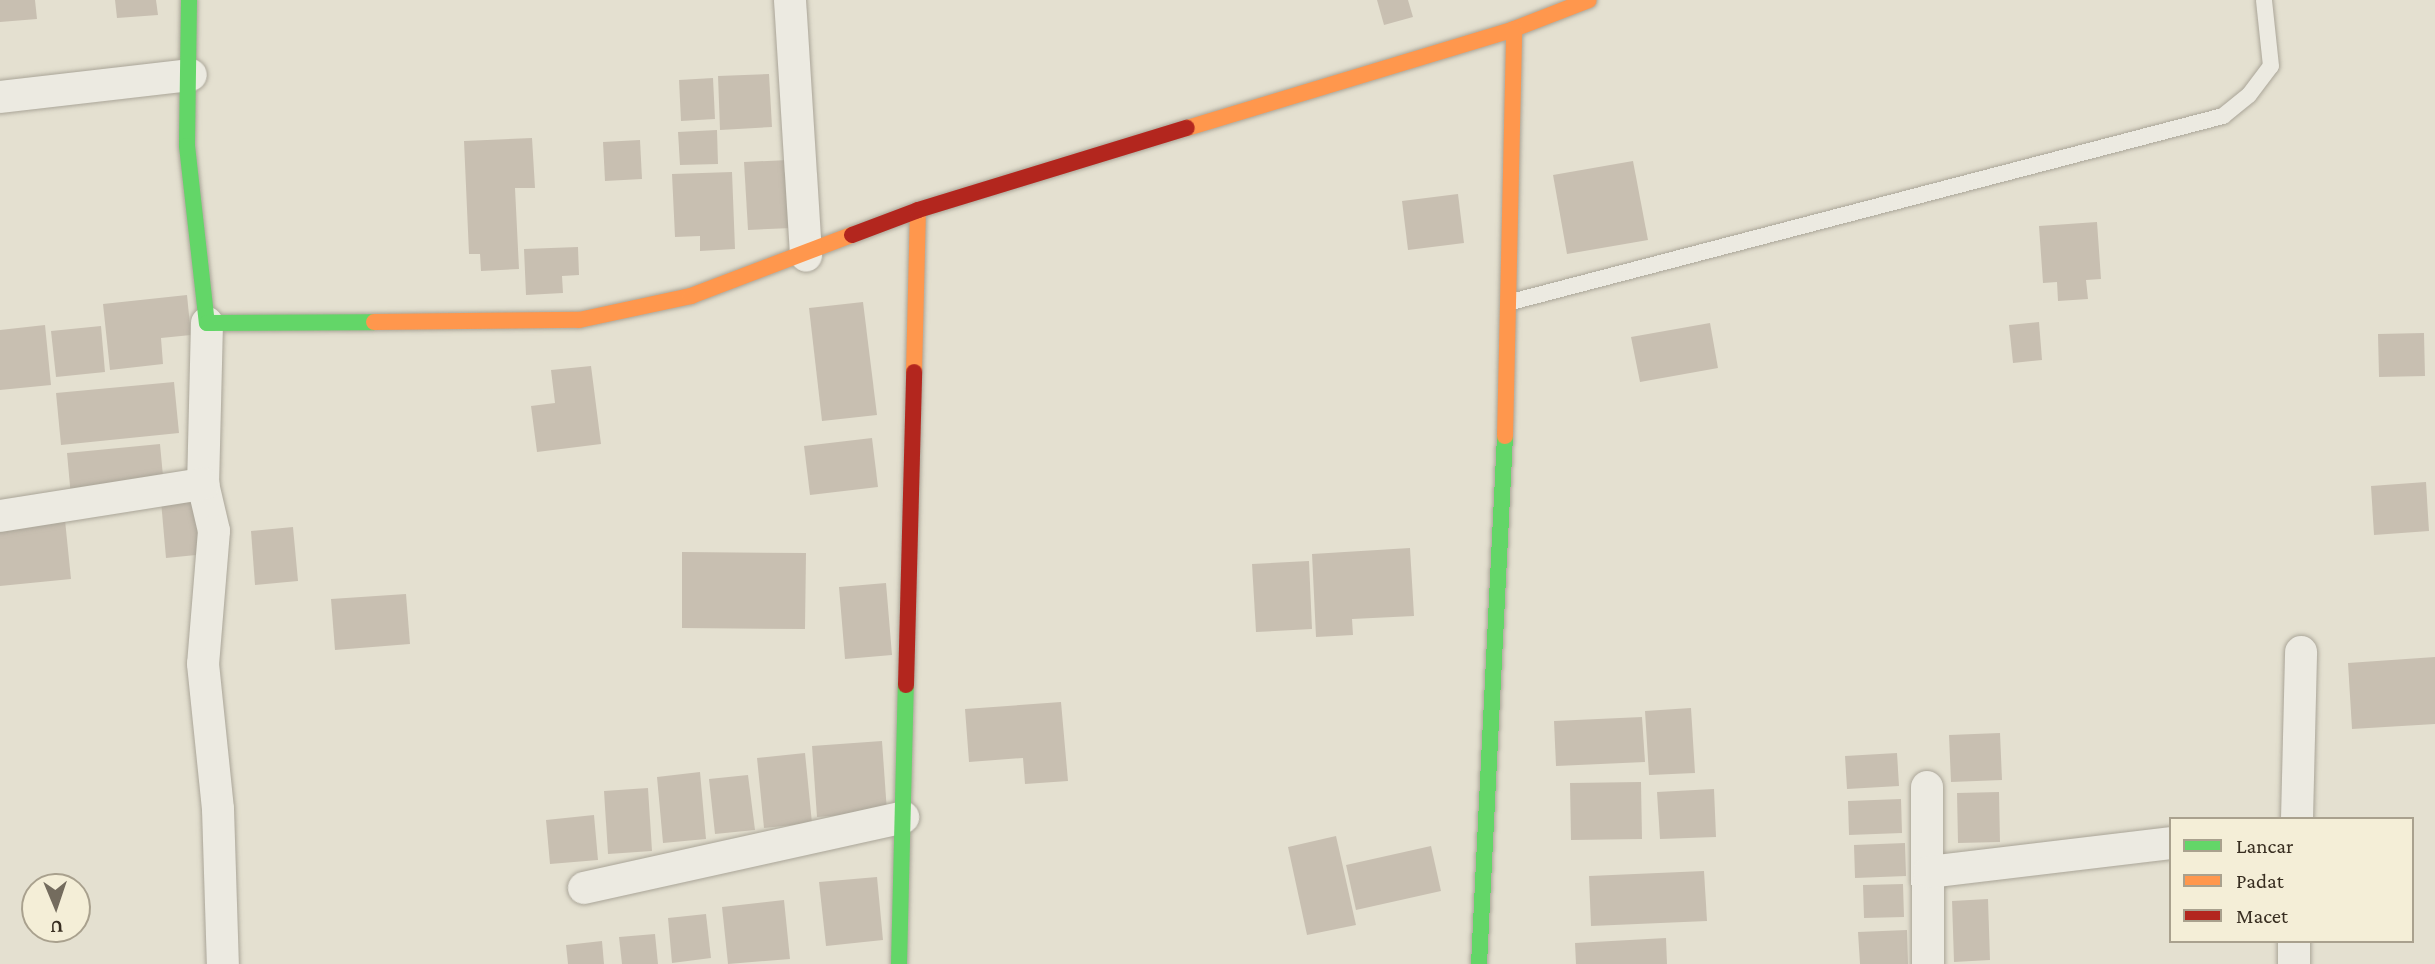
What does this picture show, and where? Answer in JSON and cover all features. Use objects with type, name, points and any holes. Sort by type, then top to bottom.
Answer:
[{"type":"street","points":[[189,0],[191,75],[187,146],[206,323],[203,484],[214,531],[203,664],[218,809],[223,964]]},
{"type":"street","points":[[790,0],[806,255]]},
{"type":"street","points":[[206,323],[579,320],[691,296],[806,255],[918,210],[1514,29],[1589,0]]},
{"type":"street","points":[[1479,964],[1511,302],[1514,29]]},
{"type":"street","points":[[0,97],[191,75]]},
{"type":"street","points":[[899,964],[918,210]]},
{"type":"street","points":[[0,516],[203,484]]},
{"type":"street","points":[[2297,817],[2301,652]]},
{"type":"street","points":[[1927,787],[1928,964]]},
{"type":"street","points":[[584,888],[903,817]]},
{"type":"street","points":[[1929,872],[2169,843]]},
{"type":"street","points":[[2294,943],[2294,964]]},
{"type":"lane","points":[[1511,302],[2223,116],[2249,96],[2271,66],[2264,0]]},
{"type":"building","points":[[0,0],[35,0],[37,19],[0,22]]},
{"type":"building","points":[[115,0],[156,0],[158,15],[117,18]]},
{"type":"building","points":[[1377,0],[1408,0],[1413,17],[1384,25]]},
{"type":"building","points":[[769,74],[772,127],[720,130],[718,76]]},
{"type":"building","points":[[713,78],[715,119],[681,121],[679,80]]},
{"type":"building","points":[[717,130],[718,164],[680,165],[678,132]]},
{"type":"building","points":[[532,138],[535,188],[515,188],[519,269],[481,271],[480,254],[469,254],[464,141]]},
{"type":"building","points":[[640,140],[642,179],[605,181],[603,142]]},
{"type":"building","points":[[789,160],[792,228],[748,230],[744,162]]},
{"type":"building","points":[[1633,161],[1648,240],[1567,254],[1553,175]]},
{"type":"building","points":[[732,172],[735,249],[700,251],[700,236],[675,237],[672,174]]},
{"type":"building","points":[[1458,194],[1464,243],[1408,250],[1402,201]]},
{"type":"building","points":[[2097,222],[2101,279],[2086,280],[2088,299],[2058,301],[2057,282],[2043,283],[2039,226]]},
{"type":"building","points":[[578,247],[579,275],[562,276],[563,293],[526,295],[524,249]]},
{"type":"building","points":[[187,295],[191,335],[161,338],[163,364],[110,370],[103,304]]},
{"type":"building","points":[[863,302],[877,415],[822,421],[809,308]]},
{"type":"building","points":[[2039,322],[2042,360],[2013,363],[2009,325]]},
{"type":"building","points":[[1710,323],[1718,368],[1640,382],[1631,337]]},
{"type":"building","points":[[45,325],[51,385],[0,390],[0,330]]},
{"type":"building","points":[[101,326],[105,372],[56,377],[51,331]]},
{"type":"building","points":[[2424,333],[2425,376],[2379,377],[2378,334]]},
{"type":"building","points":[[591,366],[601,444],[537,452],[531,406],[555,403],[551,370]]},
{"type":"building","points":[[174,382],[179,433],[61,445],[56,393]]},
{"type":"building","points":[[872,438],[878,487],[810,495],[804,446]]},
{"type":"building","points":[[160,444],[164,487],[71,497],[67,453]]},
{"type":"building","points":[[2426,482],[2429,531],[2374,535],[2371,486]]},
{"type":"building","points":[[201,497],[206,554],[166,558],[161,501]]},
{"type":"building","points":[[65,520],[71,579],[0,586],[0,527]]},
{"type":"building","points":[[293,527],[298,581],[255,585],[251,531]]},
{"type":"building","points":[[1410,548],[1414,616],[1352,619],[1353,635],[1316,637],[1312,554]]},
{"type":"building","points":[[682,552],[806,553],[805,629],[682,628]]},
{"type":"building","points":[[1309,561],[1312,629],[1256,632],[1252,564]]},
{"type":"building","points":[[886,583],[892,655],[845,659],[839,587]]},
{"type":"building","points":[[406,594],[410,644],[335,650],[331,599]]},
{"type":"building","points":[[2435,657],[2435,724],[2352,729],[2348,663]]},
{"type":"building","points":[[1061,702],[1068,781],[1025,784],[1023,758],[969,762],[965,709]]},
{"type":"building","points":[[1691,708],[1695,773],[1649,775],[1645,711]]},
{"type":"building","points":[[1642,717],[1645,762],[1556,766],[1554,721]]},
{"type":"building","points":[[2000,733],[2002,780],[1951,782],[1949,735]]},
{"type":"building","points":[[882,741],[887,812],[817,817],[812,746]]},
{"type":"building","points":[[805,753],[812,823],[764,828],[757,758]]},
{"type":"building","points":[[1897,753],[1899,786],[1847,789],[1845,756]]},
{"type":"building","points":[[700,772],[706,839],[663,843],[657,777]]},
{"type":"building","points":[[748,775],[755,830],[715,834],[709,779]]},
{"type":"building","points":[[1641,782],[1642,839],[1571,840],[1570,783]]},
{"type":"building","points":[[648,788],[652,851],[608,854],[604,791]]},
{"type":"building","points":[[1714,789],[1716,837],[1660,839],[1657,792]]},
{"type":"building","points":[[1999,792],[2000,842],[1958,843],[1957,793]]},
{"type":"building","points":[[1901,799],[1902,833],[1849,835],[1848,801]]},
{"type":"building","points":[[594,815],[598,860],[550,864],[546,820]]},
{"type":"building","points":[[1336,836],[1356,925],[1307,935],[1288,847]]},
{"type":"building","points":[[1905,843],[1906,876],[1855,878],[1854,845]]},
{"type":"building","points":[[1431,846],[1441,891],[1356,910],[1346,865]]},
{"type":"building","points":[[1704,871],[1707,921],[1591,926],[1589,876]]},
{"type":"building","points":[[877,877],[883,940],[826,946],[819,882]]},
{"type":"building","points":[[1903,884],[1904,917],[1864,918],[1863,885]]},
{"type":"building","points":[[1988,899],[1990,960],[1954,962],[1952,901]]},
{"type":"building","points":[[784,900],[790,959],[728,964],[722,907]]},
{"type":"building","points":[[706,914],[711,958],[672,963],[668,918]]},
{"type":"building","points":[[1907,930],[1908,964],[1860,964],[1858,932]]},
{"type":"building","points":[[655,934],[658,964],[622,964],[619,937]]},
{"type":"building","points":[[1666,938],[1667,964],[1576,964],[1575,943]]},
{"type":"building","points":[[602,941],[604,964],[568,964],[566,945]]},
{"type":"traffic: fast","points":[[189,0],[187,146],[207,323],[374,322]]},
{"type":"traffic: fast","points":[[1479,964],[1505,436]]},
{"type":"traffic: fast","points":[[899,964],[906,685]]},
{"type":"traffic: slow","points":[[1187,128],[1514,29],[1589,0]]},
{"type":"traffic: slow","points":[[1505,436],[1514,29]]},
{"type":"traffic: slow","points":[[914,372],[918,210]]},
{"type":"traffic: slow","points":[[374,322],[579,320],[691,296],[852,235]]},
{"type":"traffic: jam","points":[[852,235],[918,210],[1187,128]]},
{"type":"traffic: jam","points":[[906,685],[914,372]]}]
